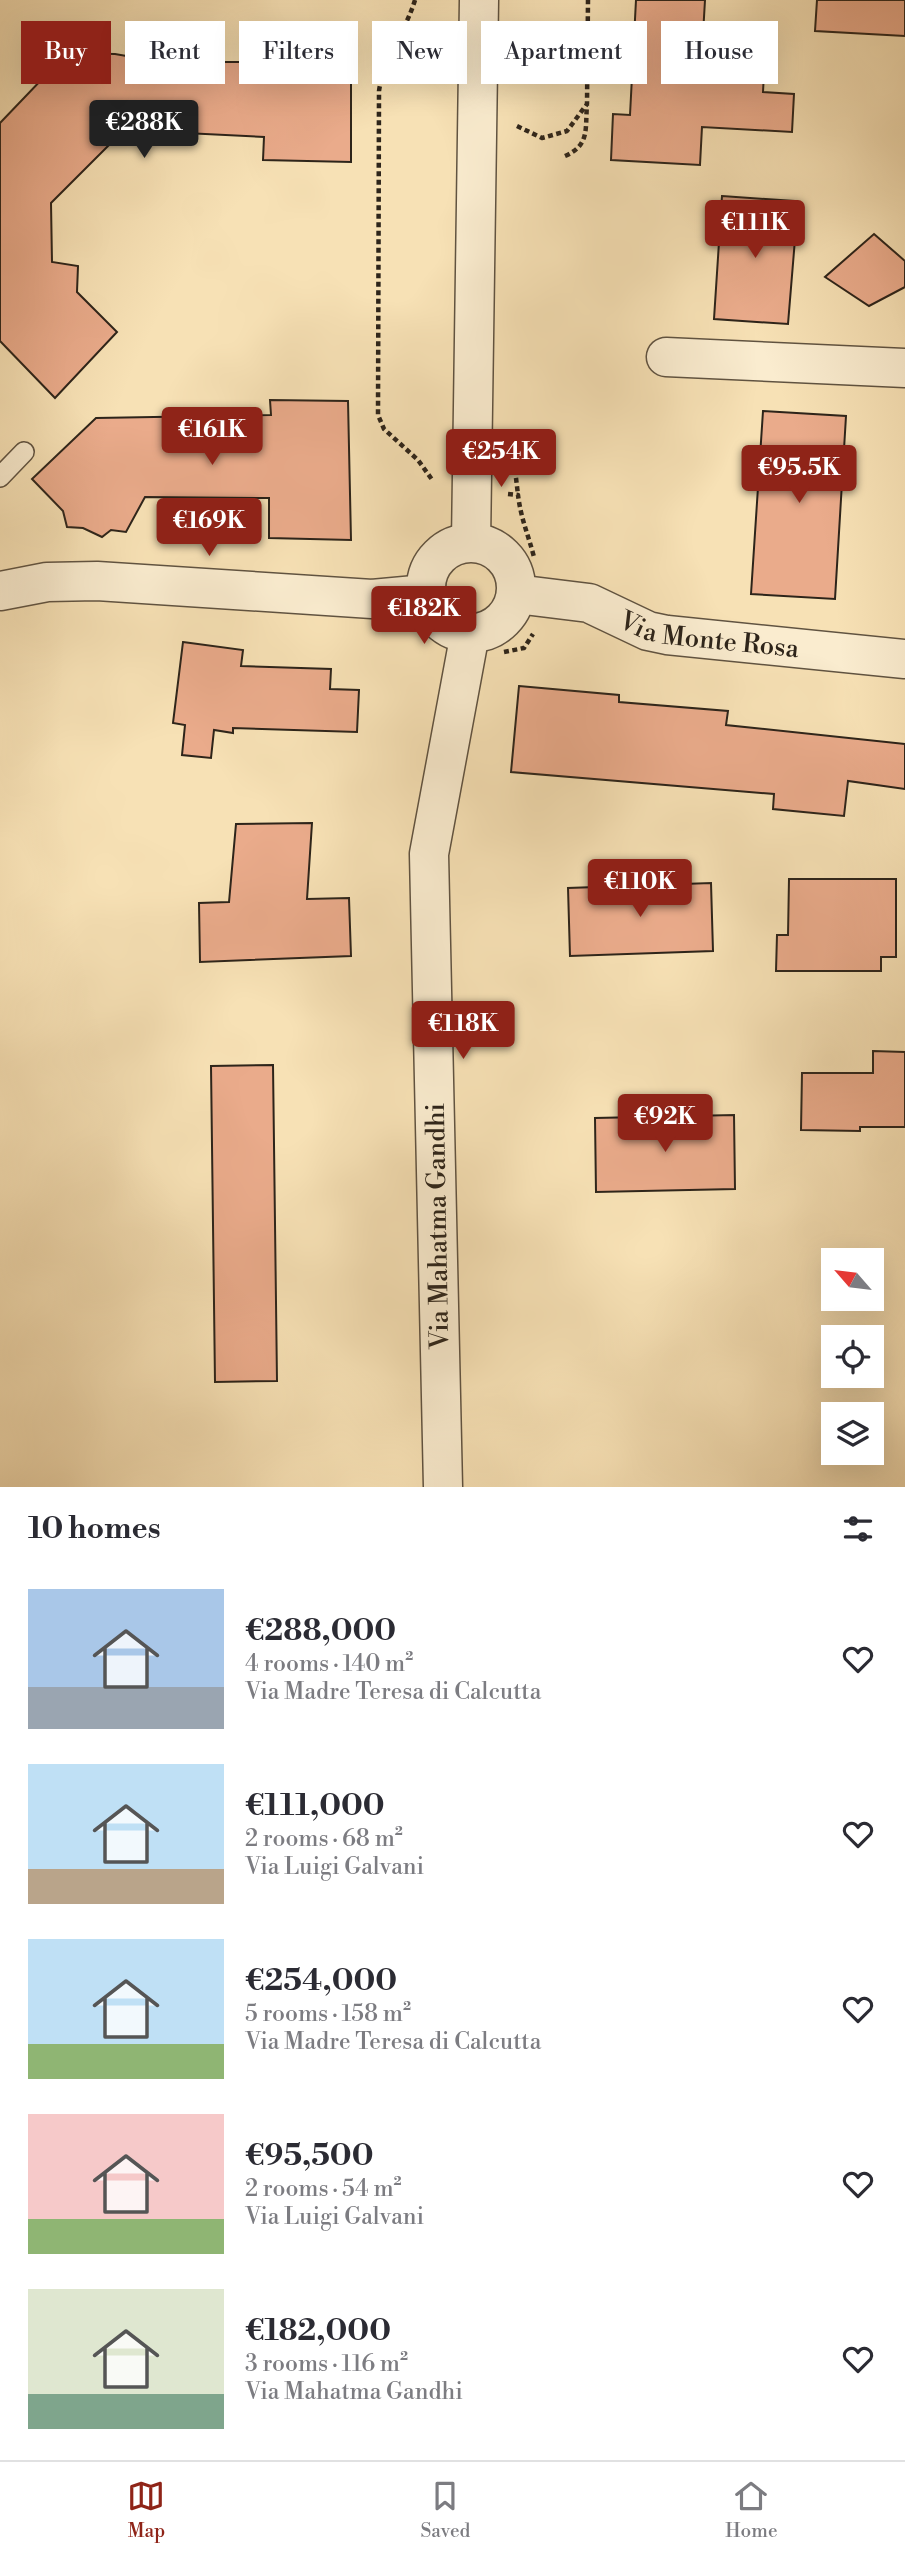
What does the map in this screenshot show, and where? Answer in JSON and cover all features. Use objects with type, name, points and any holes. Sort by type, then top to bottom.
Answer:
[{"type":"street","points":[[471,542],[479,0]]},
{"type":"street","points":[[666,357],[905,368]]},
{"type":"street","points":[[471,542],[486,545],[499,552],[510,564],[515,579],[516,594],[505,618],[484,632],[486,643],[457,632],[436,618],[429,607],[426,579],[437,558],[456,545],[471,542]]},
{"type":"street","points":[[0,591],[47,582],[97,581],[372,599],[426,594]]},
{"type":"street","name":"Via Monte Rosa","points":[[516,594],[589,603],[648,631],[667,635],[905,659]]},
{"type":"street","name":"Via Mahatma Gandhi","points":[[443,1487],[429,854],[486,643]]},
{"type":"lane","points":[[0,477],[24,452]]},
{"type":"path","points":[[415,0],[409,20],[382,71],[379,91],[378,415],[384,429],[418,460],[439,488],[449,492],[518,495],[521,520],[536,561]]},
{"type":"path","points":[[565,156],[578,150],[585,137],[588,0]]},
{"type":"path","points":[[509,118],[516,126],[542,138],[567,131],[587,104]]},
{"type":"path","points":[[486,643],[524,648],[537,629]]},
{"type":"building","points":[[636,0],[705,0],[704,21],[661,21],[661,84],[763,84],[763,92],[794,94],[792,132],[702,127],[700,165],[611,160],[613,114],[630,115],[632,84],[647,84],[647,21],[635,21]]},
{"type":"building","points":[[817,0],[905,0],[905,36],[815,31]]},
{"type":"building","points":[[111,54],[125,56],[125,84],[225,84],[225,62],[239,62],[239,84],[351,84],[351,162],[263,160],[264,137],[124,130],[51,203],[52,262],[78,266],[77,292],[117,332],[55,398],[0,341],[0,123],[37,84],[111,84]]},
{"type":"building","points":[[722,196],[794,201],[792,227],[796,227],[788,324],[714,319]]},
{"type":"building","points":[[874,234],[905,261],[905,287],[869,306],[825,277]]},
{"type":"building","points":[[270,400],[348,401],[351,540],[269,538],[269,498],[145,497],[126,532],[111,530],[102,537],[83,528],[67,527],[63,511],[32,479],[96,418],[271,415]]},
{"type":"building","points":[[763,411],[846,416],[835,599],[751,594]]},
{"type":"building","points":[[183,642],[243,650],[241,666],[331,669],[330,689],[359,690],[357,732],[233,728],[233,733],[214,730],[211,758],[182,755],[185,725],[173,723]]},
{"type":"building","points":[[519,686],[619,695],[619,702],[728,711],[726,725],[905,744],[905,789],[848,781],[844,816],[773,809],[774,794],[511,772]]},
{"type":"building","points":[[312,823],[307,899],[349,898],[351,956],[200,962],[199,903],[229,902],[236,824]]},
{"type":"building","points":[[789,879],[896,879],[896,957],[881,957],[881,971],[776,971],[777,935],[788,935]]},
{"type":"building","points":[[711,883],[713,951],[570,956],[568,888]]},
{"type":"building","points":[[873,1051],[905,1052],[905,1127],[860,1127],[860,1131],[801,1130],[802,1073],[873,1073]]},
{"type":"building","points":[[273,1065],[277,1381],[215,1382],[211,1066]]},
{"type":"building","points":[[734,1115],[735,1189],[596,1192],[595,1118]]}]
